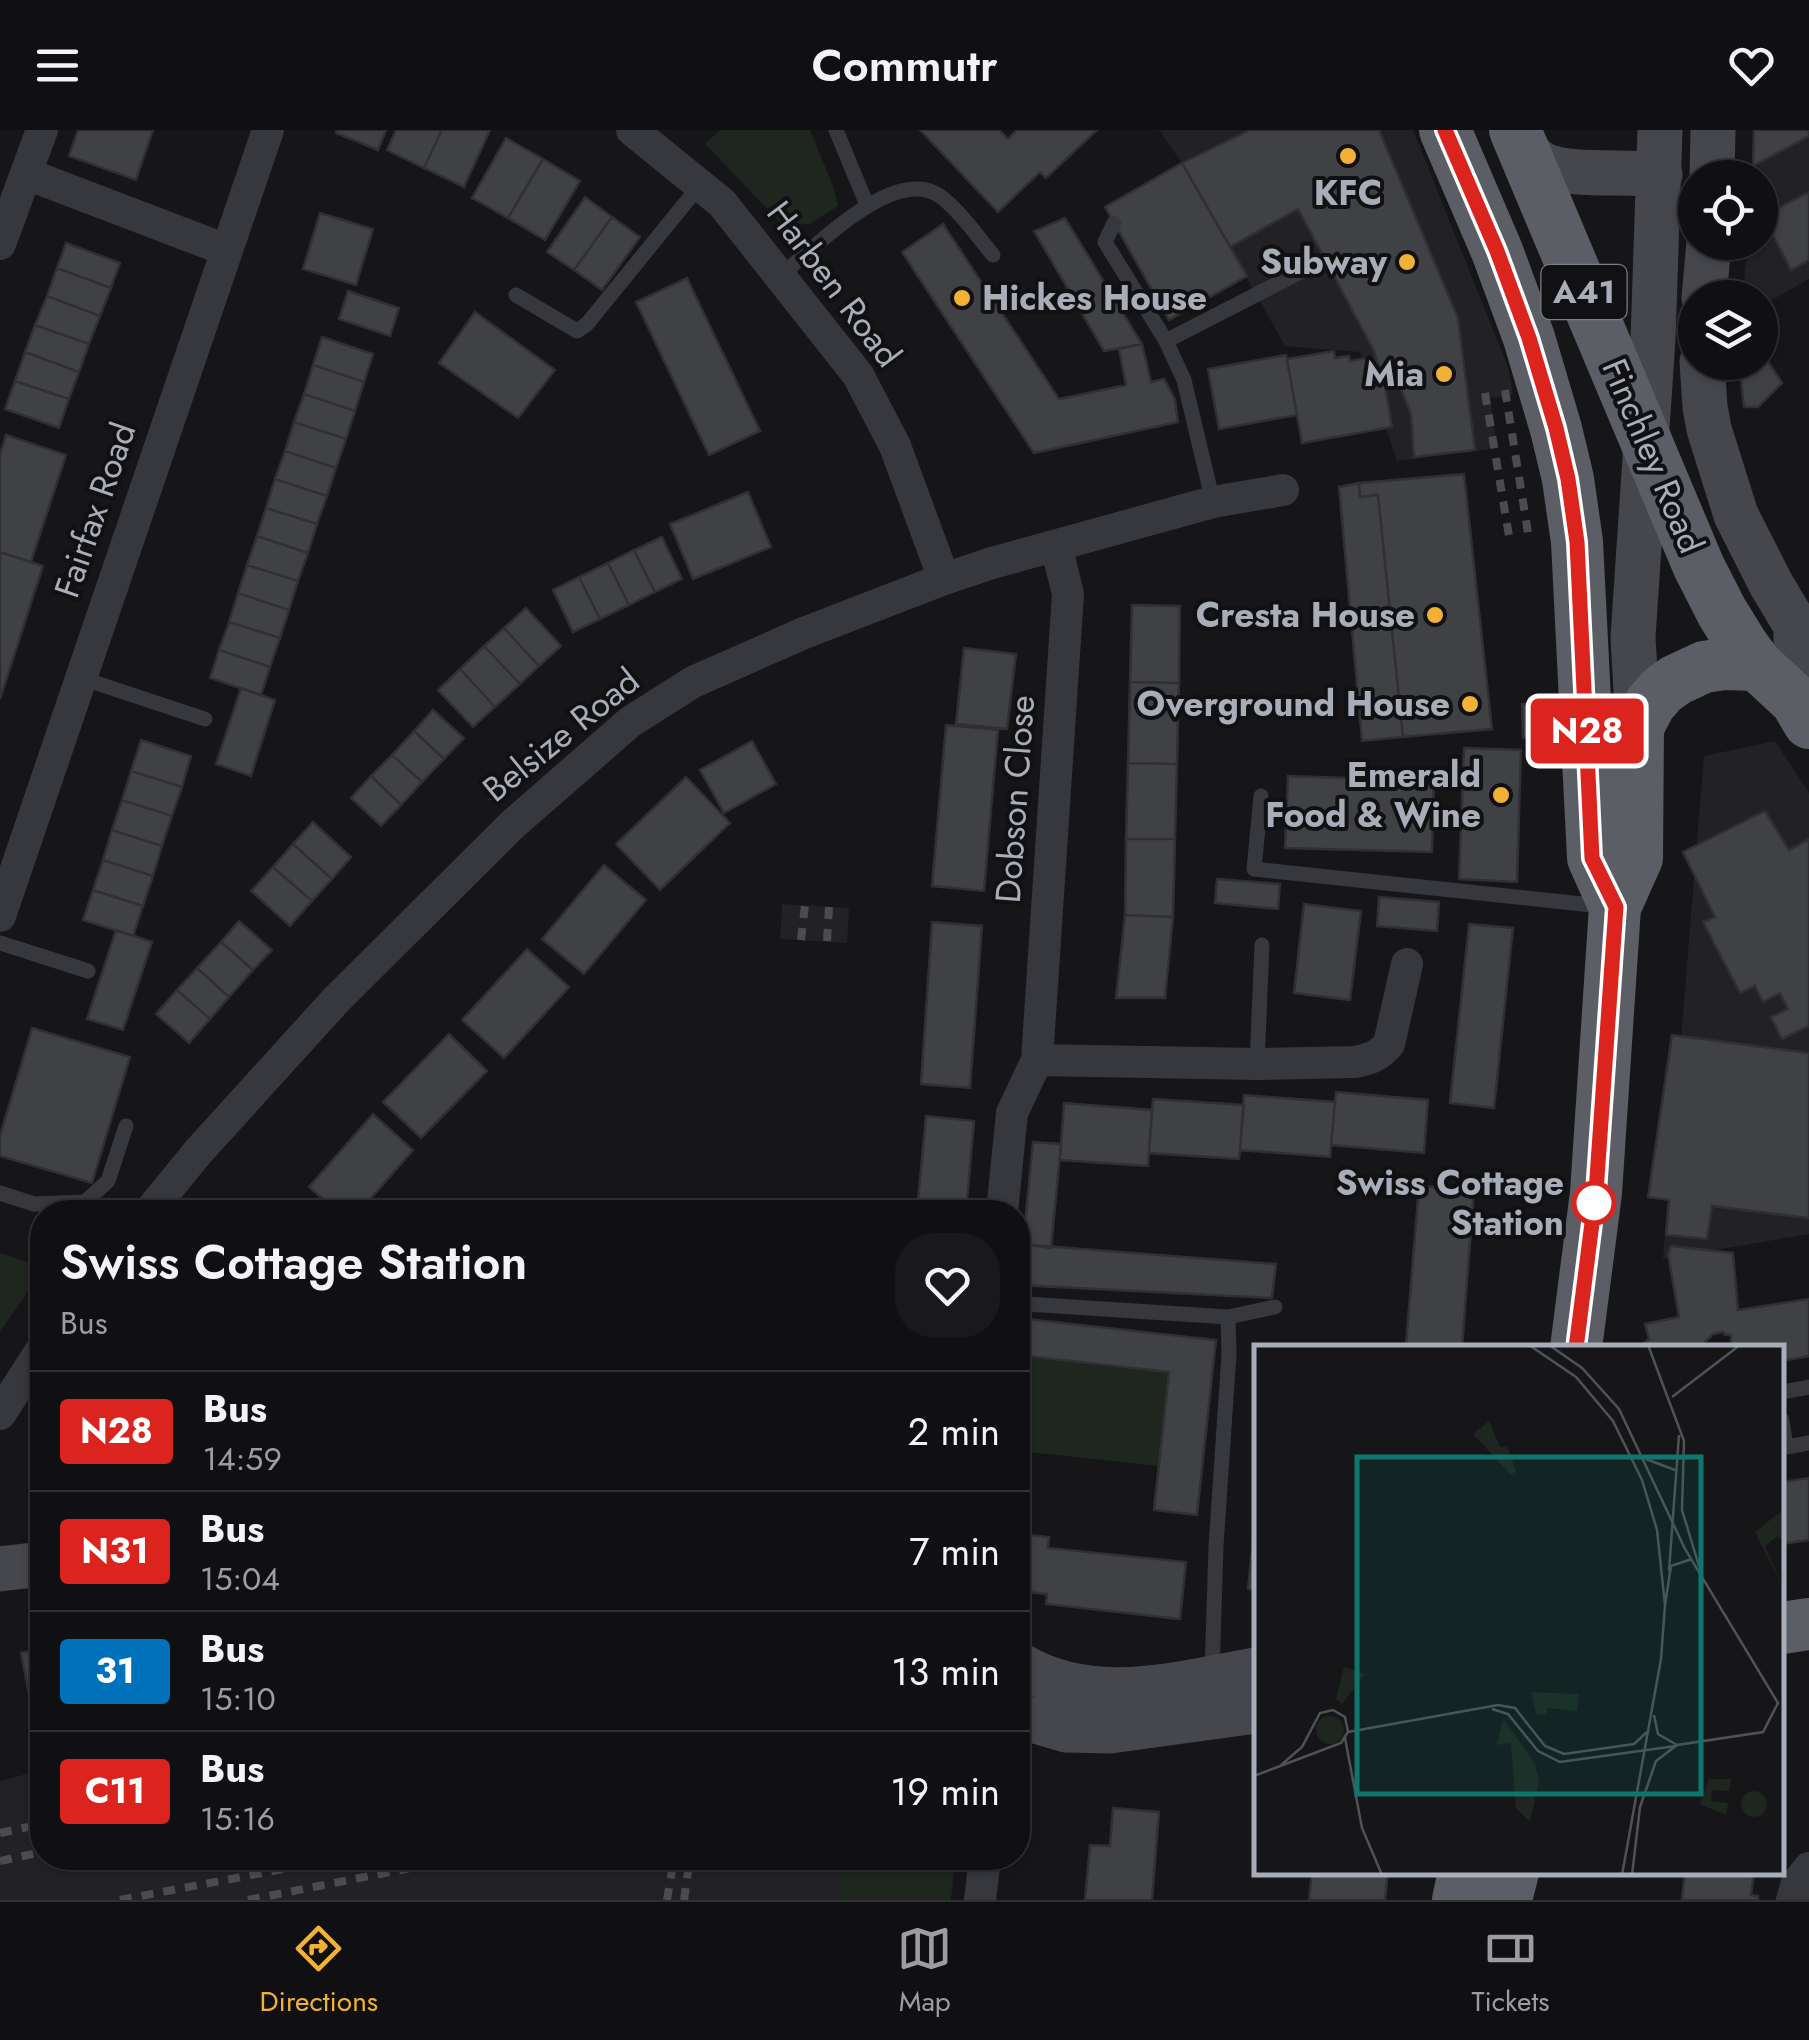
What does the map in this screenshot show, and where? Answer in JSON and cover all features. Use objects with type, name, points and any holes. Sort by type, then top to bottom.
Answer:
[{"type":"highway","name":"Finchley Road","points":[[1445,130],[1529,338],[1568,479],[1580,588],[1592,858],[1616,907]]},
{"type":"highway","name":"Finchley Road","points":[[1518,136],[1706,580],[1757,665]]},
{"type":"highway","points":[[1576,1345],[1596,1192],[1616,907],[1637,858],[1638,727],[1662,690],[1683,675],[1724,664],[1757,665]]},
{"type":"highway","name":"A41","points":[[1757,665],[1802,712]]},
{"type":"highway","points":[[1784,1628],[1809,1624]]},
{"type":"highway","points":[[1458,1900],[1463,1875]]},
{"type":"highway","points":[[1506,1900],[1512,1875]]},
{"type":"main road","points":[[1638,727],[1633,637],[1660,130]]},
{"type":"main road","points":[[1712,160],[1713,130]]},
{"type":"main road","points":[[1518,136],[1540,163],[1552,168],[1660,175]]},
{"type":"main road","points":[[1660,175],[1670,200],[1678,204]]},
{"type":"main road","points":[[1703,380],[1705,407],[1736,515],[1796,626],[1802,712]]},
{"type":"main road","points":[[0,1569],[30,1565]]},
{"type":"main road","points":[[1030,1671],[1089,1690],[1156,1689],[1212,1698],[1254,1710]]},
{"type":"main road","points":[[1030,1722],[1066,1730],[1110,1731],[1212,1698],[1254,1671]]},
{"type":"street","points":[[0,244],[42,130]]},
{"type":"street","name":"Fairfax Road","points":[[0,916],[268,130]]},
{"type":"street","name":"Harben Road","points":[[632,130],[722,203],[858,375],[895,446],[944,579]]},
{"type":"street","points":[[26,174],[226,250]]},
{"type":"street","name":"Belsize Road","points":[[159,1200],[336,1000],[512,825],[630,722],[709,675],[944,579],[1213,502],[1283,490]]},
{"type":"street","name":"Dobson Close","points":[[1003,1200],[1012,1113],[1037,1060],[1068,594],[1056,546]]},
{"type":"street","points":[[1037,1060],[1257,1064],[1370,1060],[1380,1054],[1393,1032],[1408,964]]},
{"type":"street","points":[[0,1414],[30,1368]]},
{"type":"street","points":[[1792,1900],[1809,1868]]},
{"type":"street","points":[[980,1900],[984,1870]]},
{"type":"lane","points":[[836,130],[867,204]]},
{"type":"lane","points":[[516,295],[576,331],[587,324],[700,186]]},
{"type":"lane","points":[[780,276],[867,204],[892,192],[919,189],[937,194],[953,208],[993,255]]},
{"type":"lane","points":[[1114,222],[1106,242],[1166,341],[1184,380],[1213,502]]},
{"type":"lane","points":[[1166,341],[1304,270]]},
{"type":"lane","points":[[80,678],[205,719]]},
{"type":"lane","points":[[1261,796],[1254,869],[1616,907]]},
{"type":"lane","points":[[0,943],[88,971]]},
{"type":"lane","points":[[1257,1064],[1262,945]]},
{"type":"lane","points":[[87,1200],[108,1181],[126,1126]]},
{"type":"lane","points":[[0,1194],[30,1203]]},
{"type":"lane","points":[[1030,1304],[1228,1317],[1275,1307]]},
{"type":"lane","points":[[1212,1698],[1228,1317]]},
{"type":"lane","points":[[1784,1392],[1809,1387]]},
{"type":"lane","points":[[1784,1434],[1786,1447],[1809,1443]]},
{"type":"shaded area","points":[[720,130],[810,130],[838,206],[810,224],[781,223],[705,144]]},
{"type":"shaded area","points":[[1159,130],[1413,130],[1508,367],[1513,395],[1490,398],[1497,448],[1397,461],[1360,352],[1285,346],[1182,163]]},
{"type":"shaded area","points":[[1754,130],[1809,130],[1809,279],[1778,296],[1778,280],[1744,280],[1746,260],[1778,260],[1778,160],[1753,160]]},
{"type":"shaded area","points":[[1775,741],[1809,793],[1809,1234],[1663,1259],[1704,756]]},
{"type":"shaded area","points":[[782,904],[849,908],[847,943],[780,939]]},
{"type":"shaded area","points":[[0,1253],[30,1263],[30,1289],[0,1331]]},
{"type":"shaded area","points":[[1030,1356],[1169,1372],[1159,1466],[1030,1452]]},
{"type":"shaded area","points":[[30,1773],[30,1870],[840,1870],[840,1900],[0,1900],[0,1781]]},
{"type":"shaded area","points":[[840,1870],[954,1870],[951,1900],[840,1900]]},
{"type":"building","points":[[78,130],[153,130],[136,180],[69,156]]},
{"type":"building","points":[[386,130],[378,150],[336,133]]},
{"type":"building","points":[[396,130],[442,130],[424,168],[387,150]]},
{"type":"building","points":[[442,130],[490,130],[464,187],[424,168]]},
{"type":"building","points":[[920,130],[999,130],[1008,139],[1017,130],[1097,130],[1046,178],[1040,172],[998,212]]},
{"type":"building","points":[[1250,130],[1379,130],[1458,318],[1475,450],[1414,457],[1411,414],[1399,384],[1385,384],[1373,349],[1298,209],[1230,247],[1182,163]]},
{"type":"building","points":[[1754,130],[1809,130],[1809,136],[1764,160],[1753,160]]},
{"type":"building","points":[[506,138],[543,159],[508,218],[472,198]]},
{"type":"building","points":[[543,159],[580,181],[545,240],[508,218]]},
{"type":"building","points":[[1182,163],[1247,276],[1169,320],[1105,207]]},
{"type":"building","points":[[1809,192],[1809,260],[1791,270],[1778,245],[1778,208]]},
{"type":"building","points":[[585,197],[612,217],[574,270],[547,252]]},
{"type":"building","points":[[320,213],[373,229],[356,285],[303,269]]},
{"type":"building","points":[[612,217],[640,237],[602,290],[574,270]]},
{"type":"building","points":[[1065,218],[1142,344],[1104,351],[1034,231]]},
{"type":"building","name":"Hickes House","points":[[943,224],[1059,399],[1126,385],[1119,349],[1142,344],[1151,382],[1164,379],[1175,399],[1178,422],[1034,453],[902,252]]},
{"type":"building","points":[[66,243],[120,263],[111,288],[57,268]]},
{"type":"building","points":[[57,268],[111,288],[100,316],[47,296]]},
{"type":"building","points":[[687,278],[760,431],[709,455],[636,302]]},
{"type":"building","points":[[348,291],[399,308],[390,336],[339,319]]},
{"type":"building","points":[[47,296],[100,316],[89,344],[35,325]]},
{"type":"building","points":[[475,312],[555,370],[518,418],[439,363]]},
{"type":"building","points":[[35,325],[89,344],[79,372],[25,352]]},
{"type":"building","points":[[322,337],[373,354],[364,382],[313,365]]},
{"type":"building","points":[[1334,351],[1335,358],[1349,356],[1350,361],[1372,357],[1383,373],[1392,427],[1302,443],[1287,359]]},
{"type":"building","points":[[25,352],[79,372],[69,399],[15,381]]},
{"type":"building","points":[[1286,355],[1297,415],[1219,429],[1208,369]]},
{"type":"building","points":[[313,365],[364,382],[355,411],[304,394]]},
{"type":"building","points":[[1778,377],[1782,383],[1758,407],[1744,407],[1741,380],[1778,380]]},
{"type":"building","points":[[15,381],[69,399],[59,428],[5,409]]},
{"type":"building","points":[[304,394],[355,411],[346,439],[294,422]]},
{"type":"building","points":[[294,422],[346,439],[336,468],[285,451]]},
{"type":"building","points":[[6,435],[66,455],[31,562],[0,552],[0,454]]},
{"type":"building","points":[[285,451],[336,468],[327,496],[275,479]]},
{"type":"building","name":"Cresta House","points":[[1464,474],[1492,729],[1403,737],[1378,495],[1360,497],[1359,483]]},
{"type":"building","points":[[275,479],[327,496],[317,524],[266,508]]},
{"type":"building","points":[[1359,483],[1360,497],[1378,495],[1403,737],[1362,741],[1339,487]]},
{"type":"building","points":[[748,492],[771,547],[693,579],[670,524]]},
{"type":"building","points":[[266,508],[317,524],[308,553],[257,536]]},
{"type":"building","points":[[257,536],[308,553],[298,581],[247,565]]},
{"type":"building","points":[[662,537],[682,579],[655,592],[634,550]]},
{"type":"building","points":[[634,550],[655,592],[629,605],[608,563]]},
{"type":"building","points":[[0,552],[43,566],[0,699]]},
{"type":"building","points":[[608,563],[629,605],[600,619],[579,577]]},
{"type":"building","points":[[247,565],[298,581],[289,610],[238,593]]},
{"type":"building","points":[[579,577],[600,619],[573,632],[553,590]]},
{"type":"building","points":[[238,593],[289,610],[280,638],[229,622]]},
{"type":"building","points":[[1132,605],[1180,606],[1179,683],[1130,682]]},
{"type":"building","points":[[526,608],[561,646],[539,666],[504,628]]},
{"type":"building","points":[[229,622],[280,638],[270,667],[219,650]]},
{"type":"building","points":[[504,628],[539,666],[520,684],[484,646]]},
{"type":"building","points":[[484,646],[520,684],[495,707],[460,669]]},
{"type":"building","points":[[964,648],[1016,654],[1007,729],[956,724]]},
{"type":"building","points":[[219,650],[270,667],[261,695],[210,678]]},
{"type":"building","points":[[460,669],[495,707],[473,727],[438,690]]},
{"type":"building","points":[[1130,682],[1179,683],[1177,764],[1128,763]]},
{"type":"building","points":[[241,688],[275,700],[251,776],[216,764]]},
{"type":"building","points":[[1522,704],[1530,704],[1532,738],[1523,738]]},
{"type":"building","points":[[433,710],[464,738],[444,759],[414,731]]},
{"type":"building","points":[[946,725],[998,730],[984,891],[932,886]]},
{"type":"building","points":[[414,731],[444,759],[422,782],[392,755]]},
{"type":"building","points":[[141,740],[191,756],[182,787],[131,771]]},
{"type":"building","points":[[752,741],[776,784],[724,813],[700,770]]},
{"type":"building","points":[[1464,748],[1521,750],[1517,882],[1459,879]]},
{"type":"building","points":[[392,755],[422,782],[401,805],[371,776]]},
{"type":"building","points":[[1128,763],[1177,764],[1175,839],[1126,839]]},
{"type":"building","points":[[131,771],[182,787],[172,816],[122,800]]},
{"type":"building","points":[[371,776],[401,805],[381,826],[351,798]]},
{"type":"building","points":[[1288,776],[1434,781],[1432,852],[1285,848]]},
{"type":"building","points":[[686,777],[730,823],[660,890],[616,844]]},
{"type":"building","points":[[122,800],[172,816],[162,846],[112,830]]},
{"type":"building","points":[[1765,811],[1789,850],[1809,839],[1809,1026],[1782,1039],[1771,1017],[1788,1009],[1780,993],[1763,1002],[1755,986],[1740,993],[1703,922],[1715,917],[1683,852]]},
{"type":"building","points":[[313,822],[351,857],[332,879],[293,844]]},
{"type":"building","points":[[112,830],[162,846],[153,876],[103,860]]},
{"type":"building","points":[[1126,839],[1175,839],[1173,917],[1125,915]]},
{"type":"building","points":[[293,844],[332,879],[312,901],[273,867]]},
{"type":"building","points":[[103,860],[153,876],[143,906],[93,890]]},
{"type":"building","points":[[604,865],[646,900],[584,974],[542,939]]},
{"type":"building","points":[[273,867],[312,901],[290,926],[251,891]]},
{"type":"building","points":[[1217,879],[1280,884],[1278,909],[1215,903]]},
{"type":"building","points":[[93,890],[143,906],[133,936],[83,920]]},
{"type":"building","points":[[1379,897],[1439,902],[1437,931],[1377,926]]},
{"type":"building","points":[[1304,904],[1361,911],[1350,1000],[1294,993]]},
{"type":"building","points":[[1125,915],[1173,917],[1165,998],[1116,998]]},
{"type":"building","points":[[239,921],[272,950],[253,970],[221,942]]},
{"type":"building","points":[[932,922],[982,926],[970,1088],[921,1084]]},
{"type":"building","points":[[1469,924],[1513,928],[1494,1108],[1450,1103]]},
{"type":"building","points":[[116,930],[152,942],[123,1030],[87,1019]]},
{"type":"building","points":[[221,942],[253,970],[229,997],[197,968]]},
{"type":"building","points":[[527,949],[569,987],[504,1058],[462,1020]]},
{"type":"building","points":[[197,968],[229,997],[210,1019],[177,990]]},
{"type":"building","points":[[177,990],[210,1019],[189,1043],[156,1014]]},
{"type":"building","points":[[32,1028],[130,1057],[92,1183],[0,1156],[0,1136]]},
{"type":"building","points":[[449,1034],[487,1071],[421,1138],[383,1102]]},
{"type":"building","points":[[1672,1035],[1809,1053],[1809,1218],[1712,1206],[1707,1239],[1666,1235],[1669,1200],[1648,1197]]},
{"type":"building","points":[[1336,1092],[1428,1100],[1424,1153],[1331,1145]]},
{"type":"building","points":[[1244,1095],[1335,1102],[1330,1157],[1240,1150]]},
{"type":"building","points":[[1153,1099],[1244,1105],[1239,1159],[1149,1153]]},
{"type":"building","points":[[1064,1103],[1152,1110],[1148,1166],[1060,1160]]},
{"type":"building","points":[[373,1114],[413,1150],[369,1200],[324,1200],[309,1187]]},
{"type":"building","points":[[926,1116],[974,1121],[967,1200],[918,1200]]},
{"type":"building","points":[[1033,1142],[1061,1144],[1051,1248],[1030,1245],[1027,1200]]},
{"type":"building","points":[[1419,1186],[1474,1190],[1462,1345],[1406,1344]]},
{"type":"building","points":[[1030,1245],[1276,1264],[1272,1298],[1030,1286]]},
{"type":"building","points":[[1671,1246],[1733,1253],[1738,1310],[1809,1299],[1809,1356],[1784,1361],[1784,1345],[1731,1345],[1731,1335],[1723,1332],[1713,1334],[1706,1345],[1644,1345],[1649,1339],[1645,1324],[1679,1317],[1668,1254]]},
{"type":"building","points":[[1030,1319],[1216,1340],[1197,1515],[1154,1510],[1169,1372],[1030,1356]]},
{"type":"building","points":[[1809,1478],[1809,1540],[1784,1544],[1784,1482]]},
{"type":"building","points":[[1254,1533],[1254,1590],[1248,1589]]},
{"type":"building","points":[[1030,1535],[1049,1537],[1048,1548],[1186,1562],[1180,1619],[1046,1604],[1047,1594],[1030,1592]]},
{"type":"building","points":[[30,1651],[30,1700],[21,1653]]},
{"type":"building","points":[[1113,1808],[1159,1812],[1152,1900],[1085,1900],[1090,1845],[1110,1846]]},
{"type":"building","points":[[1312,1875],[1388,1875],[1385,1900],[1309,1900]]},
{"type":"building","points":[[1685,1875],[1754,1875],[1751,1895],[1758,1896],[1758,1900],[1682,1900]]},
{"type":"railway","points":[[1505,390],[1529,539]]},
{"type":"railway","points":[[1485,393],[1510,542]]},
{"type":"railway","points":[[801,940],[805,905]]},
{"type":"railway","points":[[827,941],[829,907]]},
{"type":"railway","points":[[0,1833],[30,1827]]},
{"type":"railway","points":[[0,1861],[30,1855]]},
{"type":"railway","points":[[120,1900],[278,1870]]},
{"type":"railway","points":[[248,1900],[400,1870]]},
{"type":"railway","points":[[667,1900],[672,1870]]},
{"type":"railway","points":[[684,1900],[688,1870]]},
{"type":"bus line","name":"N28","points":[[1445,130],[1529,338],[1556,428],[1577,542],[1592,858],[1616,907],[1596,1192],[1576,1345]]},
{"type":"place","name":"KFC","points":[[1348,156]]},
{"type":"place","name":"Subway","points":[[1407,262]]},
{"type":"place","name":"Hickes House","points":[[962,298]]},
{"type":"place","name":"Mia","points":[[1444,374]]},
{"type":"place","name":"Cresta House","points":[[1435,615]]},
{"type":"place","name":"Overground House","points":[[1470,704]]},
{"type":"place","name":"Emerald Food & Wine","points":[[1501,795]]},
{"type":"place","name":"Swiss Cottage Station","points":[[1594,1203]]}]
